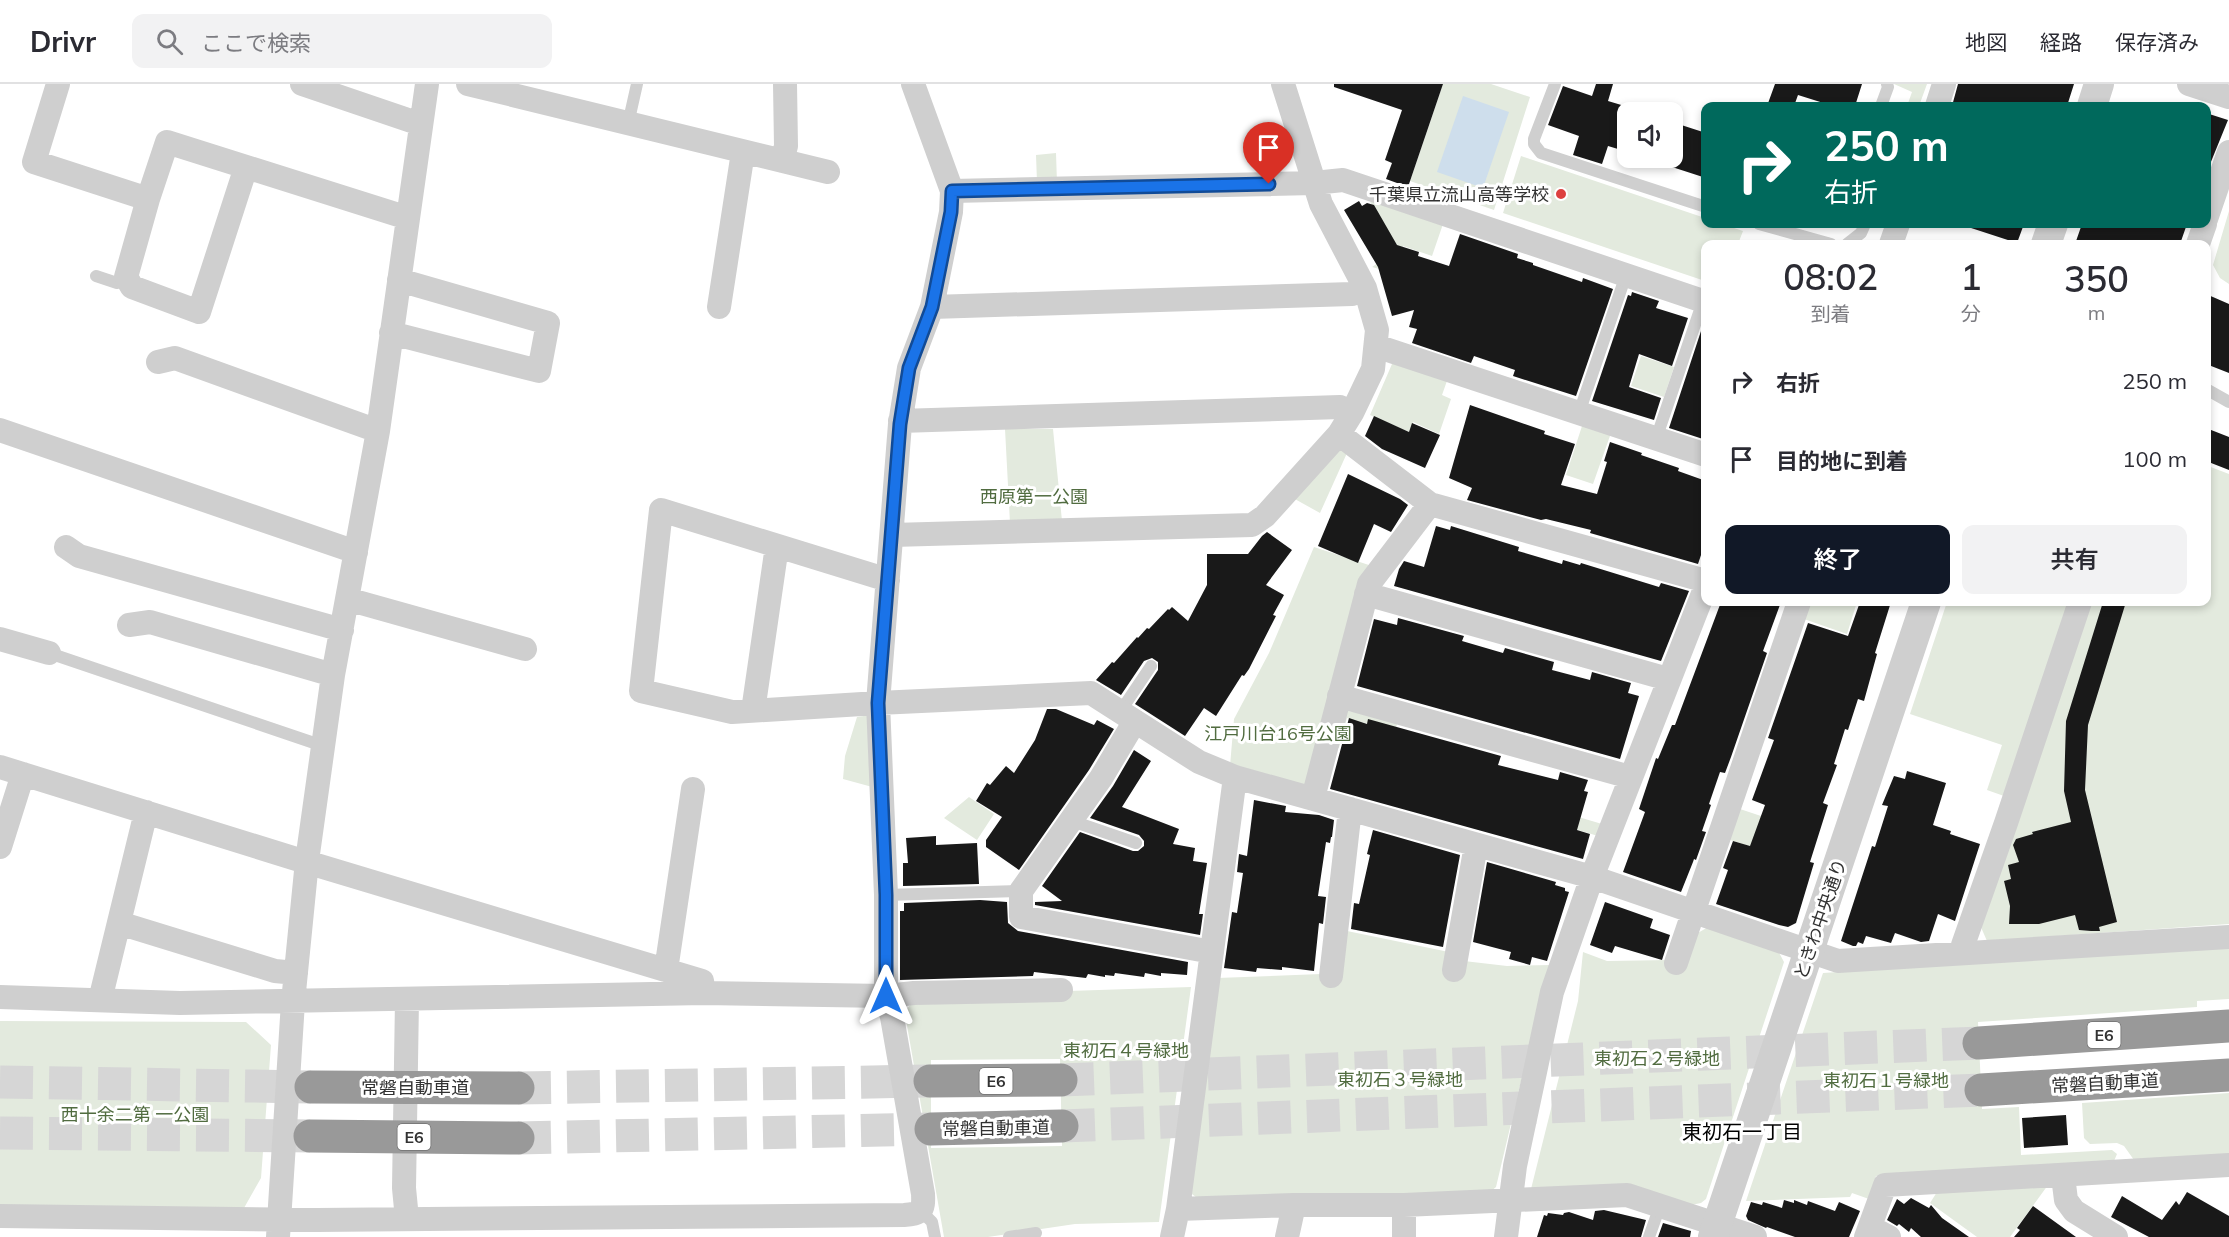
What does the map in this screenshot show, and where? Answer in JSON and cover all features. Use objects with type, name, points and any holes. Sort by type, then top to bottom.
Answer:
[{"type":"highway","name":"E6","points":[[1979,1043],[2229,1026]]},
{"type":"highway","name":"常磐自動車道","points":[[1981,1090],[2229,1075]]},
{"type":"highway","name":"E6","points":[[930,1082],[1061,1080]]},
{"type":"highway","name":"常磐自動車道","points":[[311,1087],[518,1088]]},
{"type":"highway","name":"常磐自動車道","points":[[931,1129],[1062,1126]]},
{"type":"highway","name":"E6","points":[[310,1136],[518,1138]]},
{"type":"street","points":[[58,84],[34,162],[148,199]]},
{"type":"street","points":[[302,84],[420,124]]},
{"type":"street","points":[[279,1228],[293,1002],[307,861],[333,675],[378,431],[427,84]]},
{"type":"street","points":[[468,84],[828,172]]},
{"type":"street","points":[[782,161],[786,146],[785,84]]},
{"type":"street","points":[[0,1216],[279,1228],[407,1219],[612,1228],[904,1215],[917,1214],[921,1211],[924,1207],[923,1194],[892,1017],[886,996],[886,895],[878,703],[900,422],[909,368],[932,307],[951,212],[952,191],[914,84]]},
{"type":"street","points":[[891,535],[1252,525],[1265,516],[1346,424],[1373,369],[1377,330],[1365,288],[1321,204],[1283,84]]},
{"type":"street","points":[[1938,102],[1944,84]]},
{"type":"street","points":[[2093,102],[2099,84]]},
{"type":"street","points":[[2189,84],[2229,97]]},
{"type":"street","points":[[246,167],[199,312],[132,287],[126,277],[167,142],[408,218]]},
{"type":"street","points":[[719,307],[743,152]]},
{"type":"street","points":[[2211,204],[2229,152]]},
{"type":"street","points":[[952,191],[1314,183],[1343,180],[1701,301]]},
{"type":"street","points":[[392,333],[539,371],[549,323],[399,280]]},
{"type":"street","points":[[932,307],[1352,294],[1365,288]]},
{"type":"street","points":[[1376,346],[1701,453]]},
{"type":"street","points":[[158,362],[175,358],[378,431]]},
{"type":"street","points":[[900,422],[1340,407],[1346,424],[1430,504],[1701,579]]},
{"type":"street","points":[[0,430],[356,552]]},
{"type":"street","points":[[1313,798],[1369,584],[1430,504]]},
{"type":"street","points":[[888,580],[661,510],[640,691],[732,712],[1091,693],[1199,762],[1235,777],[1592,877],[1838,961],[2229,937]]},
{"type":"street","points":[[753,711],[777,546]]},
{"type":"street","points":[[66,548],[79,556],[342,630]]},
{"type":"street","points":[[1366,594],[1668,679]]},
{"type":"street","points":[[1506,1237],[1515,1166],[1552,992],[1592,877],[1701,598]]},
{"type":"street","points":[[347,599],[525,649]]},
{"type":"street","points":[[1676,963],[1798,606]]},
{"type":"street","name":"ときわ中央通り","points":[[1715,1231],[1925,606]]},
{"type":"street","points":[[1963,953],[2079,606]]},
{"type":"street","points":[[129,626],[150,622],[333,675]]},
{"type":"street","points":[[0,639],[49,653]]},
{"type":"street","points":[[1339,696],[1630,777]]},
{"type":"street","points":[[1127,716],[1101,778],[1021,891],[1021,917],[1212,952]]},
{"type":"street","points":[[0,767],[702,981],[704,993]]},
{"type":"street","points":[[0,847],[23,774]]},
{"type":"street","points":[[1172,1237],[1178,1209],[1235,777]]},
{"type":"street","points":[[666,970],[693,789]]},
{"type":"street","points":[[1331,976],[1350,809]]},
{"type":"street","points":[[100,1000],[146,812]]},
{"type":"street","points":[[1454,970],[1476,845]]},
{"type":"street","points":[[119,923],[275,971],[296,973]]},
{"type":"street","points":[[0,997],[180,1003],[704,993],[886,996],[914,993],[1061,990]]},
{"type":"street","points":[[407,1000],[404,1188],[407,1219]]},
{"type":"street","points":[[1875,1234],[1885,1185],[2228,1167]]},
{"type":"street","points":[[2063,1176],[2066,1200],[2074,1211],[2114,1236]]},
{"type":"street","points":[[1178,1209],[1294,1205],[1404,1205],[1627,1195],[1660,1206],[1715,1231],[1755,1237]]},
{"type":"street","points":[[1287,1237],[1294,1205]]},
{"type":"street","points":[[1404,1205],[1404,1237]]},
{"type":"lane","points":[[628,124],[637,84]]},
{"type":"lane","points":[[1555,84],[1534,139],[1534,144],[1541,153],[1701,205]]},
{"type":"lane","points":[[1882,102],[1887,84]]},
{"type":"lane","points":[[1774,228],[1817,240]]},
{"type":"lane","points":[[1852,240],[1862,233],[1864,228]]},
{"type":"lane","points":[[1579,413],[1626,275]]},
{"type":"lane","points":[[96,276],[117,284],[128,280]]},
{"type":"lane","points":[[1656,439],[1701,311]]},
{"type":"lane","points":[[2211,392],[2229,402]]},
{"type":"lane","points":[[49,653],[323,746]]},
{"type":"lane","points":[[1127,716],[1151,666]]},
{"type":"lane","points":[[1072,821],[1136,843]]},
{"type":"lane","points":[[886,895],[1021,891]]},
{"type":"lane","points":[[1649,1237],[1660,1206]]},
{"type":"lane","points":[[921,1211],[932,1222],[934,1237]]},
{"type":"lane","points":[[1009,1237],[1036,1233]]},
{"type":"green space","points":[[1443,84],[1491,84],[1530,97],[1494,210],[1410,181]]},
{"type":"green space","points":[[1894,84],[1927,84],[1920,102],[1908,102],[1912,92]]},
{"type":"green space","points":[[1056,153],[1057,183],[1037,182],[1036,155]]},
{"type":"green space","points":[[1521,156],[1701,217],[1701,228],[1734,228],[1743,231],[1740,240],[1701,240],[1701,280],[1503,213]]},
{"type":"green space","points":[[1370,202],[1443,224],[1432,256],[1403,246],[1394,273],[1372,267],[1399,249]]},
{"type":"green space","points":[[2229,211],[2229,284],[2220,278],[2213,265]]},
{"type":"green space","points":[[1641,356],[1674,367],[1664,397],[1631,386]]},
{"type":"green space","points":[[1398,361],[1448,378],[1442,395],[1451,399],[1439,434],[1413,422],[1409,432],[1370,415],[1392,364]]},
{"type":"green space","points":[[1583,423],[1611,433],[1593,484],[1566,475]]},
{"type":"green space","name":"西原第一公園","points":[[1005,429],[1053,429],[1062,521],[1010,523]]},
{"type":"green space","points":[[1336,451],[1347,453],[1320,513],[1293,498]]},
{"type":"green space","points":[[2211,467],[2229,474],[2229,924],[1987,941],[1980,925],[2089,606],[2211,606]]},
{"type":"green space","name":"江戸川台16号公園","points":[[1314,547],[1375,567],[1304,787],[1230,766],[1234,719],[1269,653]]},
{"type":"green space","points":[[1808,606],[1856,606],[1847,634],[1804,619]]},
{"type":"green space","points":[[1946,606],[2068,606],[2004,796],[1987,790],[2002,745],[1910,714]]},
{"type":"green space","points":[[1343,710],[1398,720],[1395,732],[1347,718],[1339,748],[1333,747]]},
{"type":"green space","points":[[870,715],[876,788],[843,779],[845,756],[857,717]]},
{"type":"green space","points":[[969,797],[994,814],[977,840],[944,818]]},
{"type":"green space","points":[[1740,809],[1761,816],[1771,853],[1730,840]]},
{"type":"green space","points":[[1555,810],[1602,824],[1598,836],[1558,824]]},
{"type":"green space","name":"東初石２号緑地","points":[[1710,926],[1777,949],[1784,962],[1706,1199],[1701,1203],[1691,1205],[1531,1189],[1578,1001],[1583,952],[1607,961],[1669,960],[1696,934]]},
{"type":"green space","name":"東初石３号緑地","points":[[1347,931],[1449,952],[1464,961],[1507,966],[1551,965],[1543,988],[1496,1187],[1490,1192],[1203,1202],[1189,1192],[1217,978],[1321,974]]},
{"type":"green space","name":"東初石１号緑地","points":[[2229,946],[2229,999],[2197,1001],[2197,1007],[1978,1022],[1982,1109],[2019,1107],[2021,1155],[2112,1150],[2117,1154],[2114,1161],[1876,1176],[1869,1199],[1852,1193],[1850,1197],[1746,1201],[1823,973]]},
{"type":"green space","name":"東初石４号緑地","points":[[1191,987],[1159,1222],[1075,1224],[988,1237],[944,1237],[905,1014],[907,1009],[911,1004],[1068,991]],"holes":[[[1060,1059],[1062,1146],[931,1148],[931,1060]]]},
{"type":"green space","name":"西十余二第 一公園","points":[[0,1021],[246,1022],[271,1045],[261,1178],[244,1208],[0,1206]]},
{"type":"green space","points":[[2229,1093],[2229,1155],[2134,1160],[2124,1146],[2117,1143],[2090,1144],[2084,1138],[2082,1103]]},
{"type":"green space","points":[[2048,1185],[2010,1237],[1977,1237],[1930,1203],[1937,1192]]},
{"type":"water","points":[[1463,96],[1509,112],[1483,188],[1437,172]]},
{"type":"building","points":[[1334,84],[1443,84],[1408,187],[1386,179],[1392,163],[1385,160],[1402,110],[1334,87]]},
{"type":"building","points":[[1596,84],[1613,84],[1608,101],[1617,104],[1617,149],[1608,146],[1602,164],[1573,155],[1579,136],[1548,125],[1563,86],[1592,96]]},
{"type":"building","points":[[1775,84],[1862,84],[1856,102],[1820,102],[1798,95],[1795,102],[1768,102]]},
{"type":"building","points":[[1958,84],[2074,84],[2068,102],[1953,102]]},
{"type":"building","points":[[2211,115],[2228,120],[2211,162]]},
{"type":"building","points":[[1683,126],[1701,131],[1701,176],[1675,168],[1683,168]]},
{"type":"building","points":[[1359,201],[1362,206],[1367,203],[1374,205],[1397,245],[1419,252],[1418,256],[1449,266],[1460,234],[1518,254],[1517,258],[1533,263],[1533,265],[1582,282],[1583,278],[1613,289],[1576,396],[1513,376],[1515,370],[1474,356],[1471,363],[1412,343],[1417,329],[1409,327],[1414,310],[1392,316],[1378,267],[1344,210]]},
{"type":"building","points":[[1971,228],[2023,228],[2018,240],[2008,240]]},
{"type":"building","points":[[2081,228],[2186,228],[2181,240],[2076,240]]},
{"type":"building","points":[[1632,292],[1659,301],[1656,308],[1688,318],[1672,366],[1639,354],[1629,387],[1661,398],[1654,420],[1592,401],[1628,295],[1631,296]]},
{"type":"building","points":[[2211,296],[2229,304],[2229,373],[2211,366]]},
{"type":"building","points":[[1701,331],[1701,438],[1669,428]]},
{"type":"building","points":[[1470,405],[1575,444],[1561,485],[1597,494],[1607,462],[1604,461],[1610,442],[1679,468],[1678,471],[1701,479],[1701,555],[1698,564],[1590,533],[1591,530],[1546,519],[1541,520],[1467,500],[1472,488],[1449,478]]},
{"type":"building","points":[[1374,416],[1409,432],[1412,423],[1440,435],[1425,468],[1382,449],[1365,436]]},
{"type":"building","points":[[2211,430],[2229,437],[2229,470],[2211,463]]},
{"type":"building","points":[[1348,474],[1408,505],[1391,532],[1374,524],[1358,563],[1318,546]]},
{"type":"building","points":[[1436,526],[1450,530],[1451,526],[1519,547],[1518,551],[1562,564],[1563,560],[1580,565],[1581,563],[1659,587],[1661,583],[1689,591],[1661,661],[1394,586],[1404,561],[1424,567]]},
{"type":"building","points":[[1267,532],[1292,550],[1266,585],[1284,595],[1249,669],[1244,676],[1242,675],[1216,716],[1204,708],[1185,736],[1135,704],[1158,670],[1158,662],[1152,658],[1144,661],[1121,695],[1096,680],[1137,637],[1147,628],[1149,629],[1168,609],[1172,607],[1188,621],[1207,585],[1207,554],[1248,554]]},
{"type":"building","points":[[1720,606],[1780,606],[1763,651],[1767,653],[1731,757],[1725,773],[1720,772],[1709,804],[1711,805],[1702,831],[1706,832],[1681,892],[1623,872],[1645,812],[1639,809],[1656,758],[1658,759],[1672,725],[1675,725]]},
{"type":"building","points":[[1859,606],[1890,606],[1875,653],[1877,654],[1864,701],[1858,699],[1848,730],[1845,729],[1834,764],[1837,765],[1823,803],[1828,805],[1810,862],[1814,863],[1796,923],[1788,927],[1779,925],[1716,904],[1728,870],[1723,868],[1733,841],[1750,846],[1765,805],[1752,800],[1774,740],[1768,738],[1808,623],[1848,636]]},
{"type":"building","points":[[2102,606],[2125,606],[2088,725],[2085,790],[2117,922],[2099,927],[2100,931],[2079,930],[2075,915],[2039,924],[2009,924],[2010,906],[2004,881],[2011,879],[2008,865],[2019,862],[2013,845],[2016,839],[2033,834],[2032,832],[2071,822],[2064,791],[2066,721]]},
{"type":"building","points":[[1398,618],[1464,636],[1462,641],[1503,653],[1505,648],[1554,662],[1552,670],[1590,680],[1592,672],[1631,683],[1628,693],[1639,696],[1620,759],[1357,686],[1374,619],[1397,625]]},
{"type":"building","points":[[1047,709],[1056,709],[1094,725],[1097,720],[1114,729],[1089,770],[1019,870],[986,847],[986,840],[1002,817],[976,801],[987,783],[990,785],[1006,766],[1014,773],[1035,740]]},
{"type":"building","points":[[1349,718],[1367,724],[1368,719],[1501,756],[1498,765],[1558,780],[1560,772],[1588,780],[1584,791],[1588,792],[1577,830],[1590,834],[1583,859],[1330,789]]},
{"type":"building","points":[[1134,750],[1151,761],[1122,807],[1179,829],[1173,844],[1195,848],[1193,861],[1207,863],[1199,914],[1203,914],[1200,935],[1035,905],[1035,902],[1062,901],[1042,886],[1080,832],[1133,851],[1138,851],[1144,846],[1144,841],[1139,835],[1090,818],[1113,786]]},
{"type":"building","points":[[1907,771],[1946,783],[1933,825],[1951,831],[1950,834],[1980,844],[1955,921],[1938,914],[1929,941],[1921,942],[1895,933],[1891,943],[1866,936],[1863,944],[1858,942],[1856,946],[1853,946],[1841,941],[1872,846],[1875,847],[1888,806],[1882,805],[1894,776],[1905,779]]},
{"type":"building","points":[[1254,800],[1286,806],[1285,812],[1319,815],[1334,820],[1330,843],[1326,842],[1318,896],[1326,897],[1323,924],[1319,923],[1314,971],[1282,967],[1282,970],[1257,968],[1256,972],[1224,968],[1232,912],[1237,913],[1243,873],[1237,872],[1239,854],[1247,856]]},
{"type":"building","points":[[1373,830],[1460,855],[1443,947],[1351,929],[1354,903],[1359,904]]},
{"type":"building","points":[[936,836],[936,845],[977,843],[979,884],[903,886],[903,863],[908,863],[906,838]]},
{"type":"building","points":[[1487,862],[1556,882],[1555,885],[1569,892],[1547,961],[1532,957],[1530,965],[1509,959],[1511,952],[1473,942]]},
{"type":"building","points":[[980,900],[1007,902],[1008,923],[1018,931],[1188,962],[1187,975],[1161,973],[1161,976],[1145,973],[1144,977],[1115,973],[1114,976],[1105,975],[1105,977],[1088,974],[1086,978],[1034,972],[1033,976],[900,980],[900,911],[904,911],[904,903]]},
{"type":"building","points":[[1605,902],[1653,919],[1650,928],[1670,935],[1662,960],[1615,946],[1612,953],[1590,945]]},
{"type":"building","points":[[2066,1115],[2068,1145],[2024,1148],[2022,1118]]},
{"type":"building","points":[[2187,1192],[2229,1216],[2229,1237],[2149,1237],[2111,1217],[2122,1196],[2162,1220],[2176,1201],[2179,1205]]},
{"type":"building","points":[[1911,1198],[1929,1208],[1931,1205],[1942,1218],[1969,1237],[1921,1237],[1911,1228],[1909,1232],[1899,1224],[1897,1226],[1887,1220],[1897,1199],[1904,1204]]},
{"type":"building","points":[[1784,1200],[1794,1203],[1794,1200],[1807,1205],[1808,1201],[1835,1211],[1839,1202],[1860,1211],[1849,1237],[1795,1237],[1766,1228],[1748,1220],[1746,1216],[1751,1202],[1762,1205],[1763,1202],[1782,1208]]},
{"type":"building","points":[[2033,1206],[2076,1237],[2014,1237],[2020,1230],[2017,1228]]},
{"type":"building","points":[[1604,1210],[1646,1220],[1641,1237],[1537,1237],[1544,1215],[1547,1216],[1548,1213],[1563,1215],[1569,1212],[1593,1220],[1595,1211]]},
{"type":"building","points":[[1663,1223],[1691,1231],[1690,1237],[1658,1237]]},
{"type":"tunnel","points":[[1061,1080],[1979,1043]]},
{"type":"tunnel","points":[[518,1088],[930,1081]]},
{"type":"tunnel","points":[[0,1082],[311,1087]]},
{"type":"tunnel","points":[[1062,1126],[1981,1090]]},
{"type":"tunnel","points":[[518,1138],[931,1129]]},
{"type":"tunnel","points":[[0,1133],[310,1136]]},
{"type":"place","name":"千葉県立流山高等学校","points":[[1561,194]]},
{"type":"district","name":"東初石一丁目","points":[[1742,1131]]},
{"type":"route","points":[[886,996],[886,895],[878,703],[900,424],[909,368],[932,307],[951,212],[952,191],[1269,184]]}]
